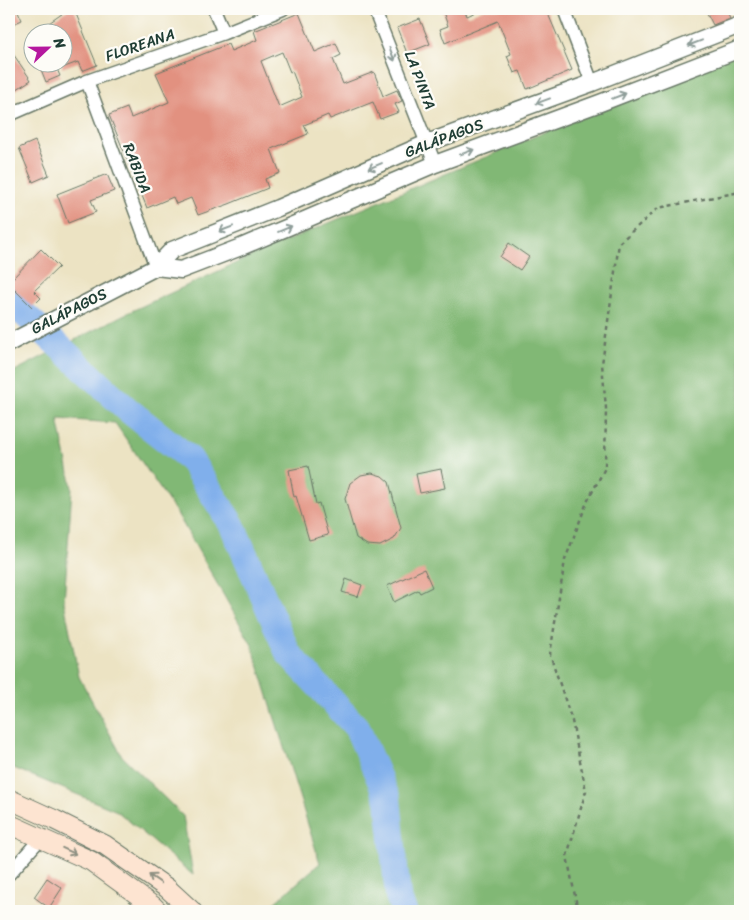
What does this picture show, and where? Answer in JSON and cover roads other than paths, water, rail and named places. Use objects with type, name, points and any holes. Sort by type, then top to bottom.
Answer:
[{"type":"main road","points":[[9,799],[105,845],[167,888],[192,911]]},
{"type":"main road","points":[[9,824],[91,861],[158,911]]},
{"type":"street","points":[[214,9],[224,33]]},
{"type":"street","name":"FLOREANA","points":[[9,115],[86,81],[224,33],[282,9]]},
{"type":"street","name":"LA PINTA","points":[[374,9],[435,164]]},
{"type":"street","points":[[564,9],[592,83]]},
{"type":"street","name":"GALÁPAGOS","points":[[14,340],[156,266],[172,250],[260,215],[427,143],[592,83],[740,25]]},
{"type":"street","name":"GALÁPAGOS","points":[[156,266],[181,270],[250,243],[435,164],[740,49]]},
{"type":"street","name":"RABIDA","points":[[86,81],[156,266]]},
{"type":"street","points":[[9,874],[41,838]]},
{"type":"waterway","points":[[9,300],[128,410],[190,459],[232,525],[288,653],[357,728],[388,799],[398,896],[404,911]]}]
